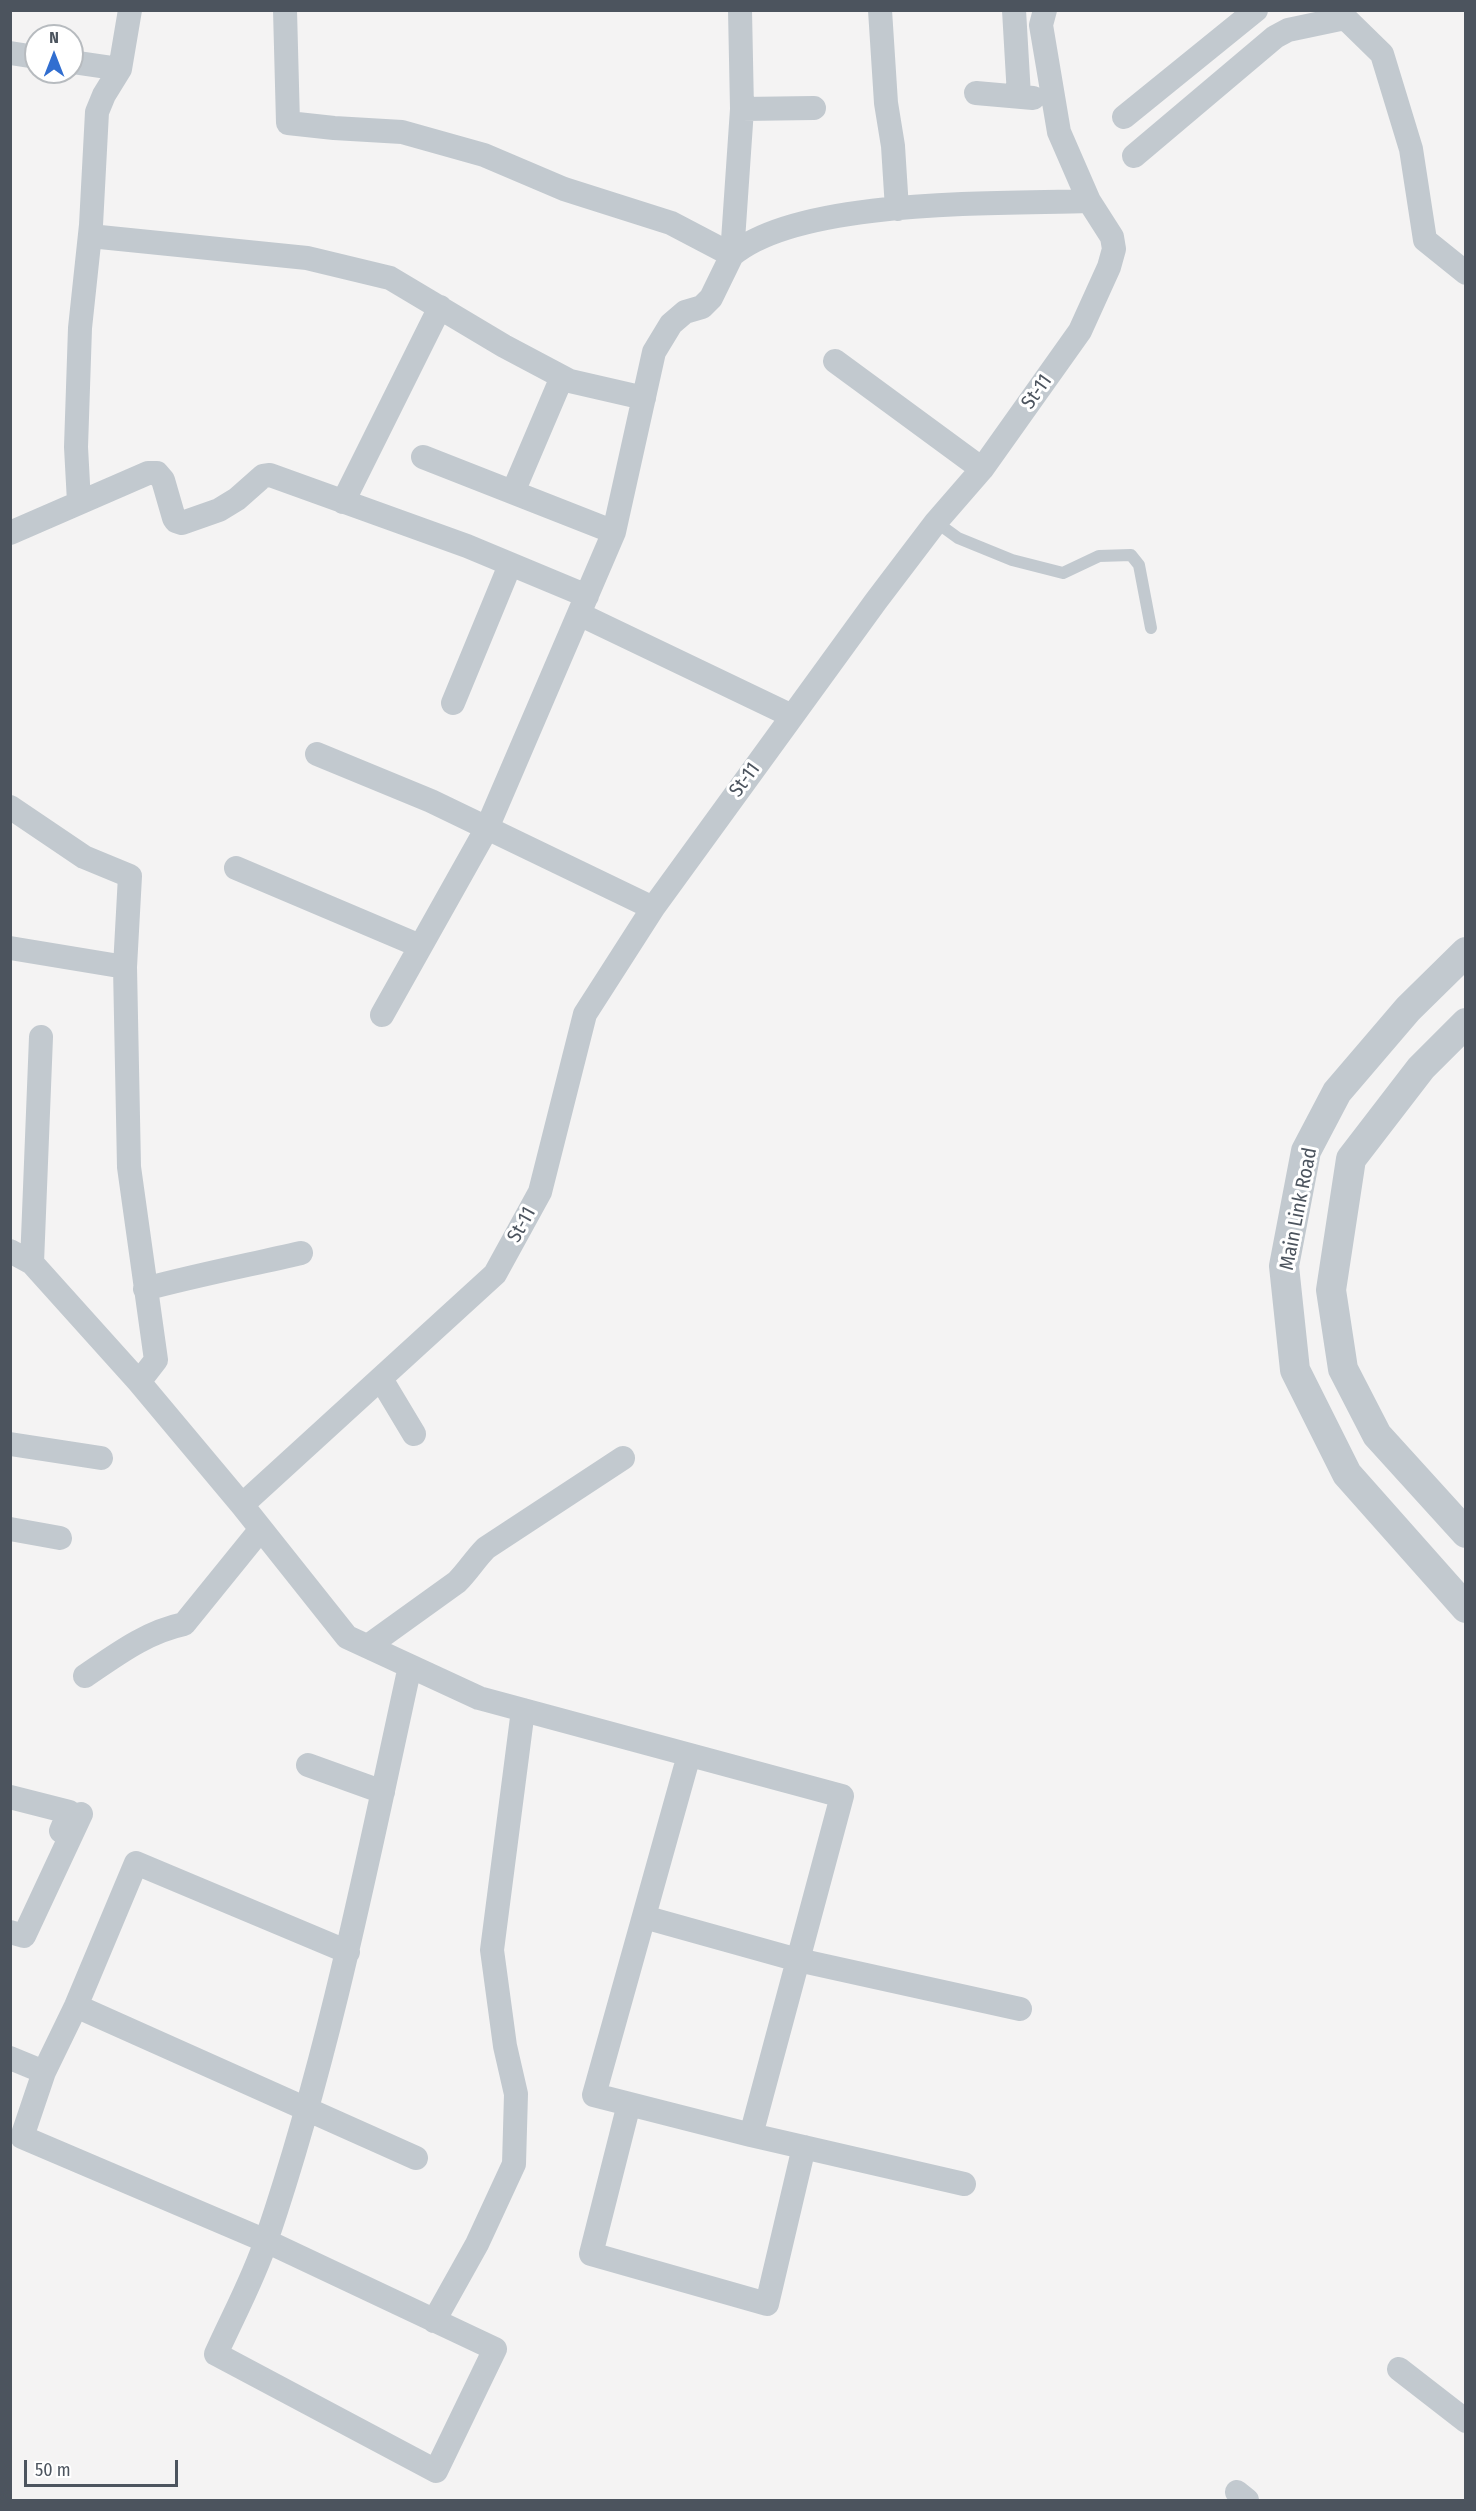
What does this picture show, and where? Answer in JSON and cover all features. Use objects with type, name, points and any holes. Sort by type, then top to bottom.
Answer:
[{"type":"street","points":[[79,502],[76,447],[80,328],[90,236],[97,112],[104,95],[120,69],[130,10]]},
{"type":"street","points":[[285,10],[288,123],[402,132],[484,155],[564,189],[670,223],[732,255]]},
{"type":"street","points":[[382,1015],[487,828],[614,532],[654,352],[671,324],[685,312],[702,307],[711,298],[732,255],[742,109],[740,10]]},
{"type":"street","points":[[880,10],[886,103],[893,146],[897,209]]},
{"type":"street","points":[[1014,10],[1019,96]]},
{"type":"street","name":"St-11","points":[[242,1505],[495,1274],[540,1192],[585,1014],[653,908],[792,716],[936,522],[982,469],[1080,331],[1110,267],[1114,249],[1112,237],[1089,201],[1059,132],[1041,25],[1045,10]]},
{"type":"street","points":[[1124,117],[1256,10]]},
{"type":"street","points":[[1134,156],[1275,37],[1288,30],[1341,14],[1382,54],[1411,149],[1425,240],[1466,273]]},
{"type":"street","points":[[84,64],[120,69]]},
{"type":"street","points":[[976,93],[1053,99]]},
{"type":"street","points":[[742,109],[814,108]]},
{"type":"street","points":[[732,255],[746,243],[813,219],[897,209],[1089,201]]},
{"type":"street","points":[[90,236],[307,258],[390,278],[504,346],[570,381],[644,398]]},
{"type":"street","points":[[343,502],[440,307]]},
{"type":"street","points":[[836,361],[982,469]]},
{"type":"street","points":[[513,492],[562,376]]},
{"type":"street","points":[[423,457],[614,532]]},
{"type":"street","points":[[10,533],[148,473],[157,473],[163,480],[174,518],[182,523],[219,510],[237,499],[263,476],[270,475],[466,546],[510,565],[792,716]]},
{"type":"street","points":[[453,703],[510,565]]},
{"type":"street","points":[[317,754],[431,801],[653,908]]},
{"type":"street","points":[[10,807],[84,857],[130,876],[125,967],[129,1167],[156,1360],[139,1382]]},
{"type":"street","points":[[236,868],[420,946]]},
{"type":"street","points":[[10,948],[125,967]]},
{"type":"street","name":"Main Link Road","points":[[1466,952],[1408,1009],[1337,1092],[1306,1150],[1284,1266],[1294,1370],[1347,1474],[1466,1608]]},
{"type":"street","name":"Main Link Road","points":[[1466,1023],[1421,1068],[1351,1159],[1331,1290],[1343,1369],[1377,1436],[1466,1533]]},
{"type":"street","points":[[32,1263],[41,1037]]},
{"type":"street","points":[[10,1251],[32,1263],[139,1382],[242,1505],[347,1637],[479,1698],[842,1796],[751,2134]]},
{"type":"street","points":[[145,1289],[209,1272],[248,1266],[301,1253]]},
{"type":"street","points":[[381,1379],[414,1434]]},
{"type":"street","points":[[10,1444],[101,1458]]},
{"type":"street","points":[[368,1647],[457,1582],[486,1548],[623,1458]]},
{"type":"street","points":[[10,1529],[60,1538]]},
{"type":"street","points":[[85,1676],[135,1642],[167,1628],[184,1624],[261,1529]]},
{"type":"street","points":[[348,1952],[136,1863],[76,2006],[44,2072],[22,2137],[266,2241],[495,2349],[436,2471],[216,2355],[266,2241],[306,2108],[348,1952],[410,1666]]},
{"type":"street","points":[[434,2321],[477,2244],[514,2164],[516,2094],[504,2046],[492,1950],[523,1710]]},
{"type":"street","points":[[689,1755],[594,2095],[964,2184]]},
{"type":"street","points":[[308,1765],[383,1792]]},
{"type":"street","points":[[10,1797],[69,1812],[61,1831]]},
{"type":"street","points":[[10,1932],[24,1936],[81,1814]]},
{"type":"street","points":[[644,1917],[798,1960],[1020,2009]]},
{"type":"street","points":[[76,2006],[416,2158]]},
{"type":"street","points":[[10,2058],[44,2072]]},
{"type":"street","points":[[628,2104],[591,2254],[767,2304],[804,2147]]},
{"type":"street","points":[[1399,2369],[1466,2421]]},
{"type":"lane","points":[[936,522],[958,538],[1012,560],[1063,573],[1099,556],[1131,555],[1139,565],[1151,628]]}]
